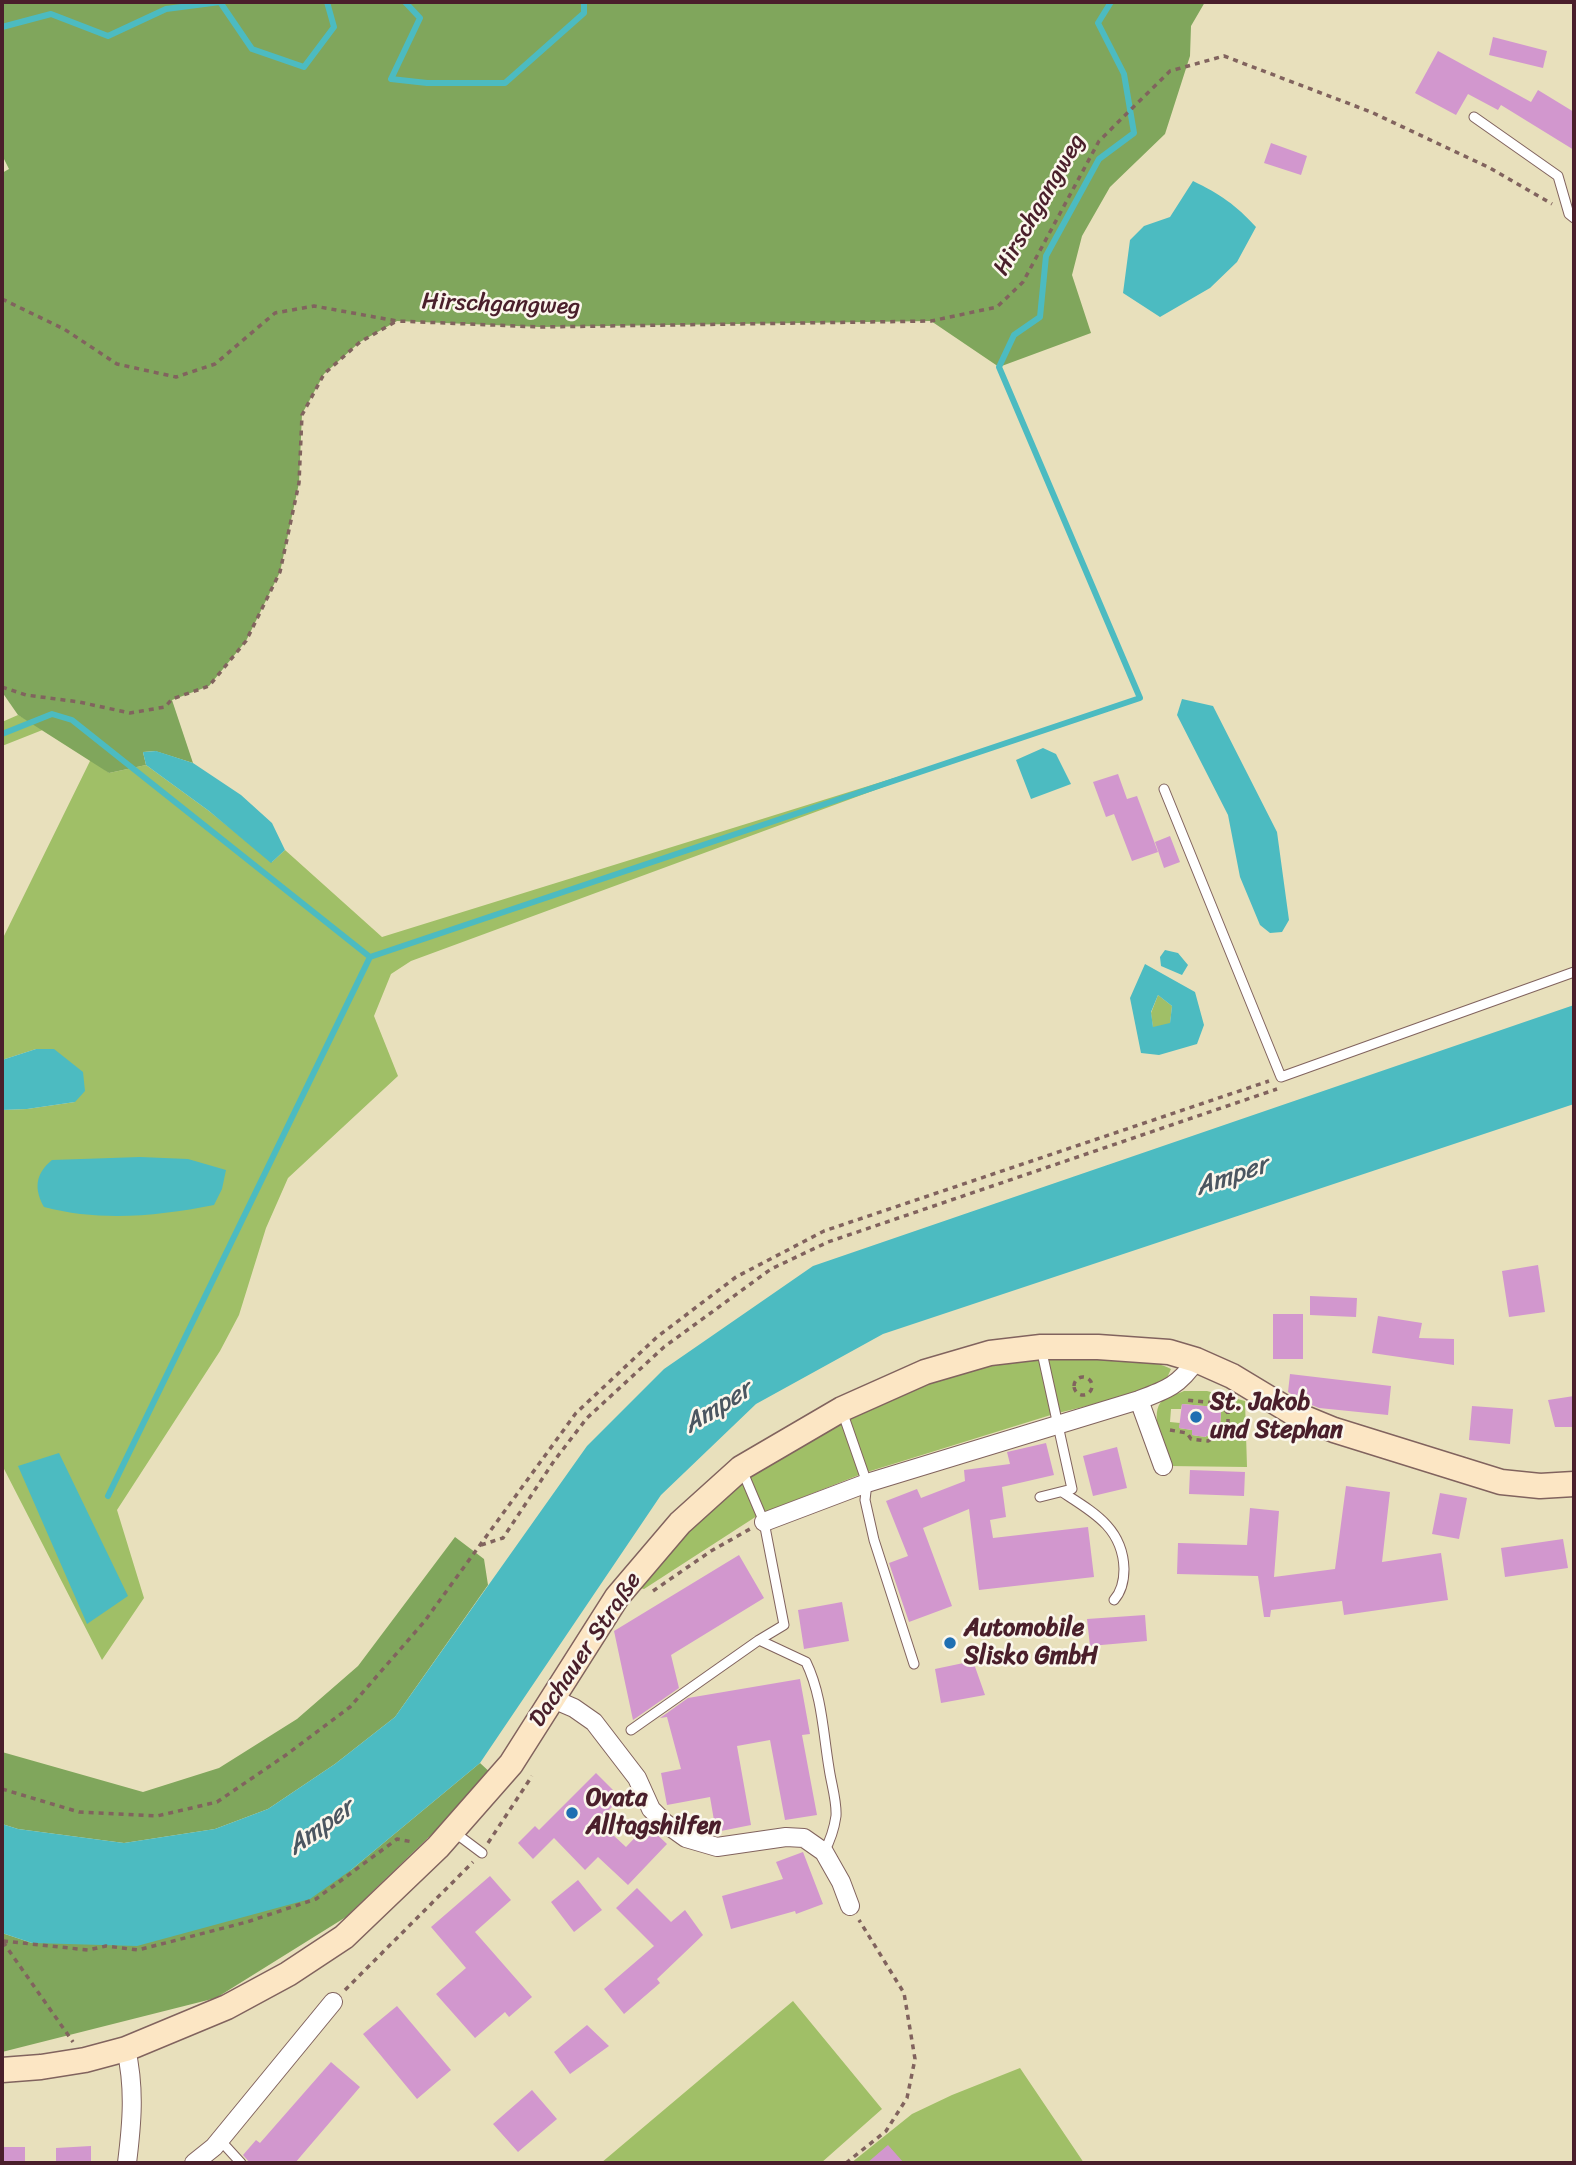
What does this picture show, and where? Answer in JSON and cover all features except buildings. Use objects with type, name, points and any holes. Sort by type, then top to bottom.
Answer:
[{"type":"main road","name":"Dachauer Straße","points":[[2,2070],[85,2060],[126,2049],[227,2007],[288,1975],[344,1937],[445,1839],[511,1764],[617,1597],[680,1523],[741,1468],[842,1409],[925,1372],[990,1353],[1041,1347],[1169,1352],[1196,1360],[1232,1377],[1295,1414],[1334,1430],[1501,1482],[1540,1486],[1574,1484]]},
{"type":"street","points":[[764,1522],[867,1483],[1161,1392],[1185,1378],[1196,1360]]},
{"type":"street","points":[[1139,1400],[1163,1466]]},
{"type":"street","points":[[553,1699],[574,1708],[594,1722],[637,1779],[651,1809],[686,1838],[717,1847],[786,1837],[804,1838],[824,1852],[841,1882],[850,1906]]},
{"type":"street","points":[[194,2163],[219,2140],[333,2002]]},
{"type":"street","points":[[126,2049],[132,2077],[132,2126],[127,2163]]},
{"type":"lane","points":[[1474,117],[1558,176],[1572,216]]},
{"type":"lane","points":[[1164,789],[1284,1081],[1574,972]]},
{"type":"lane","points":[[1040,1497],[1072,1489],[1041,1347]]},
{"type":"lane","points":[[842,1409],[867,1483],[866,1500],[874,1540],[914,1664]]},
{"type":"lane","points":[[631,1730],[784,1625],[764,1522],[741,1468]]},
{"type":"lane","points":[[1062,1492],[1090,1511],[1118,1538],[1124,1570],[1120,1594],[1114,1600]]},
{"type":"lane","points":[[759,1640],[807,1662],[811,1672],[823,1719],[823,1736],[836,1814],[831,1839],[824,1852]]},
{"type":"lane","points":[[445,1839],[482,1853]]},
{"type":"lane","points":[[219,2140],[240,2163]]},
{"type":"path","name":"Hirschgangweg","points":[[2,299],[64,329],[117,364],[176,377],[215,363],[275,313],[314,306],[397,321],[540,327],[932,321],[997,307],[1023,282],[1098,141],[1170,71],[1224,55],[1371,112],[1490,168],[1572,216]]},
{"type":"path","points":[[2,687],[26,695],[79,702],[130,713],[165,707],[172,699],[209,686],[246,641],[280,572],[299,483],[302,415],[324,373],[360,342],[397,321]]},
{"type":"path","points":[[479,1545],[503,1538],[587,1418],[664,1347],[771,1269],[828,1242],[1284,1081]]},
{"type":"path","points":[[2,1789],[79,1812],[158,1816],[217,1802],[350,1707],[424,1622],[576,1413],[657,1337],[736,1277],[824,1231],[1284,1081]]},
{"type":"path","points":[[1081,1376],[1088,1378],[1092,1384],[1091,1391],[1085,1395],[1078,1394],[1073,1388],[1075,1380],[1081,1376]]},
{"type":"path","points":[[1166,1425],[1170,1430],[1187,1433],[1191,1439],[1208,1441],[1228,1429],[1228,1413],[1218,1403],[1180,1400]]},
{"type":"path","points":[[650,1593],[711,1551],[764,1522]]},
{"type":"path","points":[[333,2002],[482,1853],[538,1765]]},
{"type":"path","points":[[2,1941],[88,1950],[106,1946],[138,1950],[247,1922],[316,1899],[397,1839],[445,1839]]},
{"type":"path","points":[[846,2163],[886,2131],[907,2098],[915,2059],[904,1993],[850,1906]]},
{"type":"path","points":[[2,1941],[85,2060]]},
{"type":"green space","points":[[2,2],[1205,2],[1191,26],[1190,56],[1165,134],[1110,187],[1082,236],[1072,275],[1091,333],[999,367],[931,321],[540,327],[397,321],[360,342],[324,374],[302,414],[299,483],[280,572],[246,641],[209,686],[172,700],[193,763],[155,751],[143,752],[146,765],[109,773],[18,715],[2,692],[2,173],[9,169],[2,155]]},
{"type":"green space","points":[[18,715],[45,729],[2,746],[2,722]]},
{"type":"green space","points":[[981,751],[411,961],[391,974],[374,1016],[398,1076],[288,1178],[266,1228],[239,1315],[220,1351],[117,1510],[144,1598],[102,1660],[2,1465],[2,1110],[75,1102],[36,1049],[2,1060],[2,940],[91,759],[109,773],[146,765],[272,862],[285,850],[382,937]]},
{"type":"green space","points":[[1158,995],[1172,1006],[1170,1024],[1153,1028],[1151,1013]]},
{"type":"green space","points":[[1043,1358],[1127,1359],[1171,1369],[1166,1380],[1136,1394],[1054,1414],[864,1473],[760,1514],[644,1589],[640,1588],[686,1529],[746,1480],[845,1421],[928,1383],[993,1365]]},
{"type":"green space","points":[[1184,1391],[1207,1391],[1245,1401],[1247,1467],[1168,1466],[1158,1432],[1157,1413],[1163,1400]],"holes":[[[1182,1404],[1216,1407],[1221,1412],[1220,1429],[1207,1431],[1206,1437],[1192,1435],[1192,1430],[1179,1428],[1180,1423],[1170,1422],[1171,1409],[1181,1409]]]},
{"type":"green space","points":[[455,1537],[484,1559],[488,1585],[395,1717],[335,1764],[268,1809],[215,1829],[124,1843],[18,1829],[2,1824],[2,1752],[143,1792],[219,1768],[297,1719],[358,1666]]},
{"type":"green space","points":[[480,1763],[493,1775],[346,1917],[216,1998],[2,2052],[2,1933],[32,1943],[351,1870]]},
{"type":"green space","points":[[793,2001],[882,2109],[821,2163],[601,2163]]},
{"type":"green space","points":[[1020,2068],[1084,2163],[851,2163],[912,2114]]},
{"type":"water","points":[[1193,181],[1227,201],[1256,227],[1237,262],[1210,288],[1160,317],[1123,293],[1130,240],[1144,226],[1170,217]]},
{"type":"water","points":[[1182,699],[1213,706],[1277,832],[1289,920],[1282,932],[1270,933],[1260,925],[1240,877],[1228,815],[1177,715]]},
{"type":"water","points":[[1043,748],[1056,754],[1071,784],[1031,799],[1016,760]]},
{"type":"water","points":[[156,751],[193,763],[241,795],[272,823],[285,850],[271,863],[209,811],[146,765],[143,752]]},
{"type":"water","points":[[1165,950],[1178,953],[1188,965],[1182,975],[1161,966],[1160,957]]},
{"type":"water","points":[[1145,964],[1195,992],[1204,1025],[1197,1044],[1159,1055],[1141,1053],[1130,998]],"holes":[[[1158,995],[1172,1006],[1170,1023],[1153,1027],[1151,1012]]]},
{"type":"water","name":"Amper","points":[[1574,1005],[1574,1104],[883,1334],[756,1404],[661,1495],[480,1763],[351,1870],[310,1899],[137,1946],[32,1943],[2,1933],[2,1824],[18,1829],[124,1843],[215,1829],[268,1809],[335,1764],[395,1717],[587,1446],[664,1369],[813,1266]]},
{"type":"water","points":[[36,1049],[54,1049],[83,1072],[85,1091],[75,1102],[2,1110],[2,1060]]},
{"type":"water","points":[[140,1157],[188,1159],[226,1170],[222,1189],[214,1205],[129,1216],[87,1215],[44,1207],[38,1188],[39,1176],[52,1160]]},
{"type":"water","points":[[59,1453],[128,1596],[87,1624],[18,1466]]},
{"type":"waterway","points":[[2,27],[51,14],[108,36],[166,9],[220,2],[252,49],[304,67],[334,27],[327,2]]},
{"type":"waterway","points":[[405,2],[420,18],[391,79],[427,83],[505,83],[584,13],[584,2]]},
{"type":"waterway","points":[[2,734],[52,714],[72,720],[370,957],[1140,698],[999,367],[1014,335],[1040,317],[1046,256],[1099,159],[1134,133],[1124,74],[1098,23],[1111,2]]},
{"type":"waterway","points":[[108,1496],[370,957]]},
{"type":"place","name":"St. Jakob und Stephan","points":[[1196,1417]]},
{"type":"place","name":"Automobile Slisko GmbH","points":[[950,1643]]},
{"type":"place","name":"Ovata Alltagshilfen","points":[[572,1813]]}]
